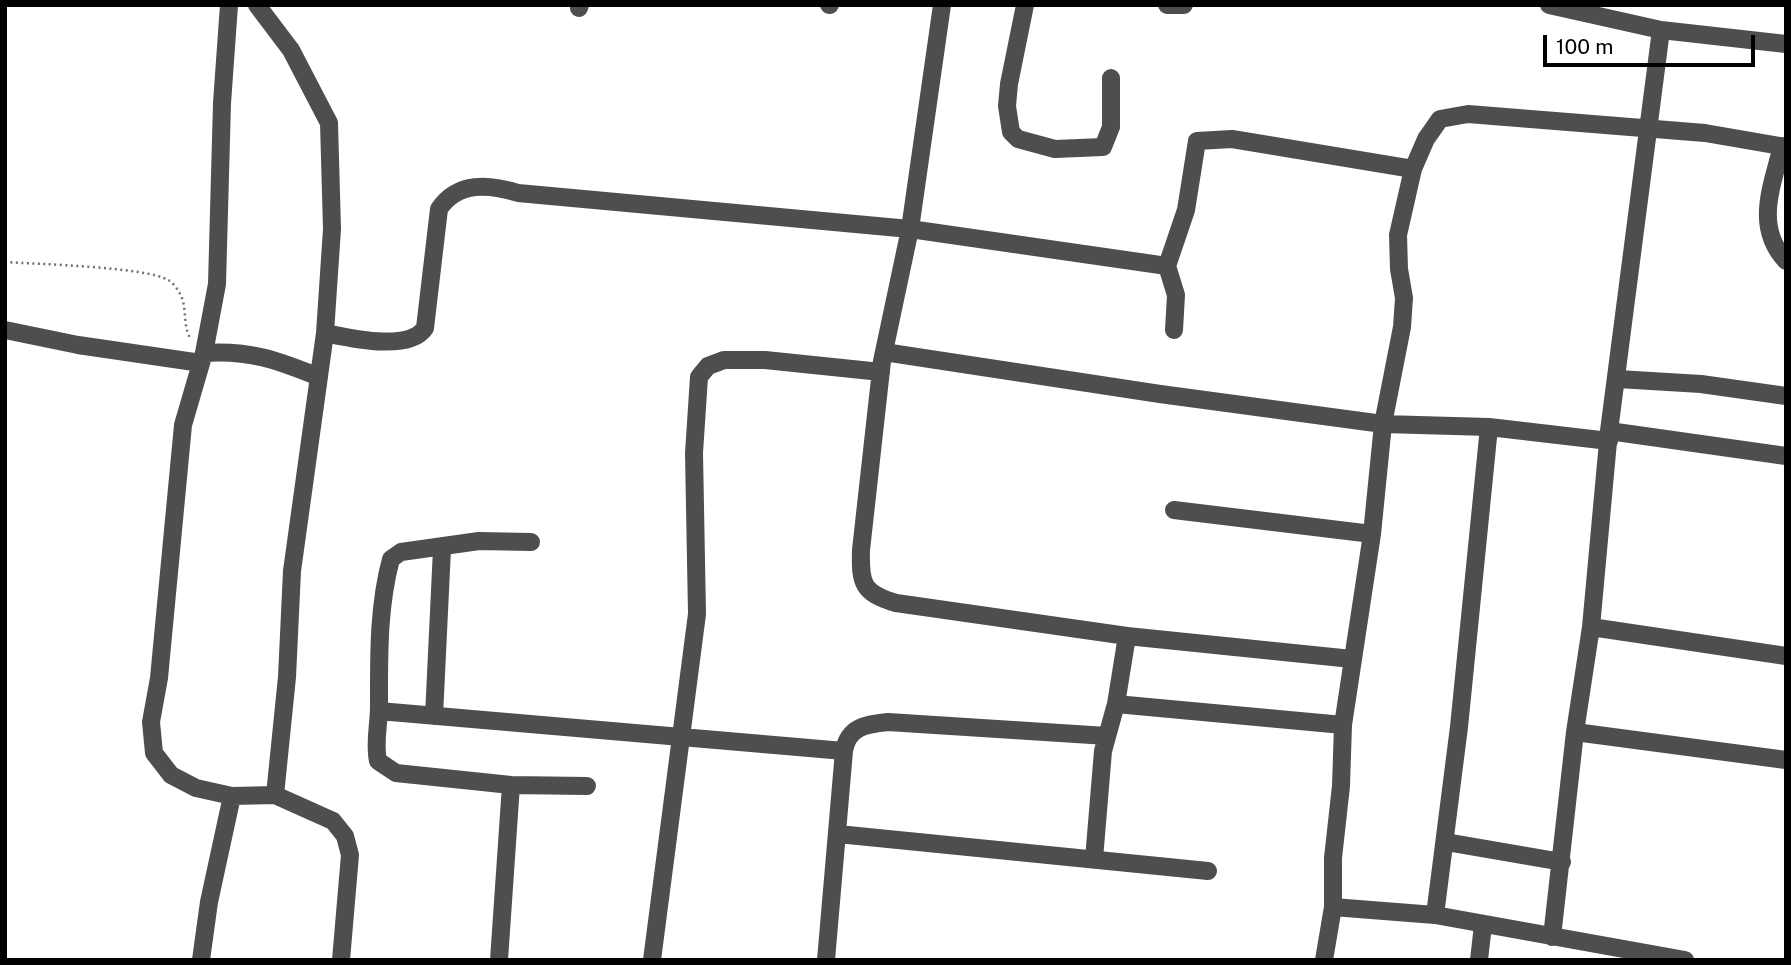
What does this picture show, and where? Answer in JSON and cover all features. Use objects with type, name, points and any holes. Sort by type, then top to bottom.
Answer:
[{"type":"street","points":[[229,5],[222,103],[217,284],[202,358],[183,425],[159,678],[151,722],[154,754],[171,775],[196,788],[232,796],[275,795],[333,821],[345,836],[350,855],[341,960]]},
{"type":"street","points":[[257,5],[291,50],[329,122],[332,229],[325,333],[292,571],[275,795]]},
{"type":"street","points":[[942,5],[910,229],[881,372],[861,550],[861,571],[865,587],[875,597],[896,603],[1127,636],[1352,659]]},
{"type":"street","points":[[1025,5],[1007,106],[1011,132],[1018,139],[1055,149],[1103,147],[1111,127],[1111,78]]},
{"type":"street","points":[[1167,5],[1184,5]]},
{"type":"street","points":[[1549,5],[1661,30],[1786,44]]},
{"type":"street","points":[[1552,937],[1575,732],[1591,627],[1609,436],[1661,30]]},
{"type":"street","points":[[1324,960],[1333,907],[1333,859],[1341,786],[1343,725],[1372,534],[1383,424],[1402,327],[1404,298],[1398,235],[1413,169],[1426,139],[1440,119],[1468,114],[1647,131],[1706,133],[1784,146],[1767,208],[1769,238],[1786,261]]},
{"type":"street","points":[[1174,330],[1176,295],[1167,267],[1186,210],[1197,141],[1232,139],[1413,169]]},
{"type":"street","points":[[325,333],[355,339],[405,341],[420,335],[425,328],[439,209],[448,196],[466,188],[491,185],[518,193],[910,229],[1167,267]]},
{"type":"street","points":[[5,330],[78,345],[202,358],[232,351],[259,354],[319,377]]},
{"type":"street","points":[[884,352],[1160,394],[1383,424],[1489,427],[1609,436],[1786,456]]},
{"type":"street","points":[[652,960],[696,614],[694,467],[699,377],[708,366],[724,360],[765,360],[881,372]]},
{"type":"street","points":[[1618,379],[1701,384],[1786,396]]},
{"type":"street","points":[[1435,915],[1446,842],[1489,427]]},
{"type":"street","points":[[1174,509],[1372,534]]},
{"type":"street","points":[[531,542],[479,541],[442,549],[401,552],[391,559],[380,629],[379,711],[375,746],[378,761],[396,773],[511,785],[587,786]]},
{"type":"street","points":[[434,716],[442,549]]},
{"type":"street","points":[[1591,627],[1786,656]]},
{"type":"street","points":[[1094,859],[1107,736],[1116,704],[1127,636]]},
{"type":"street","points":[[1116,704],[1343,725]]},
{"type":"street","points":[[379,711],[579,726],[681,739],[844,751]]},
{"type":"street","points":[[826,960],[844,751],[846,738],[856,728],[888,722],[1107,736]]},
{"type":"street","points":[[1575,732],[1786,760]]},
{"type":"street","points":[[499,960],[511,785]]},
{"type":"street","points":[[201,960],[209,902],[232,796]]},
{"type":"street","points":[[838,834],[1208,871]]},
{"type":"street","points":[[1446,842],[1562,862]]},
{"type":"street","points":[[1333,907],[1435,915],[1685,960]]},
{"type":"street","points":[[1479,960],[1483,925]]},
{"type":"path","points":[[5,262],[141,274],[167,279],[178,291],[184,305],[184,327],[202,358]]}]
